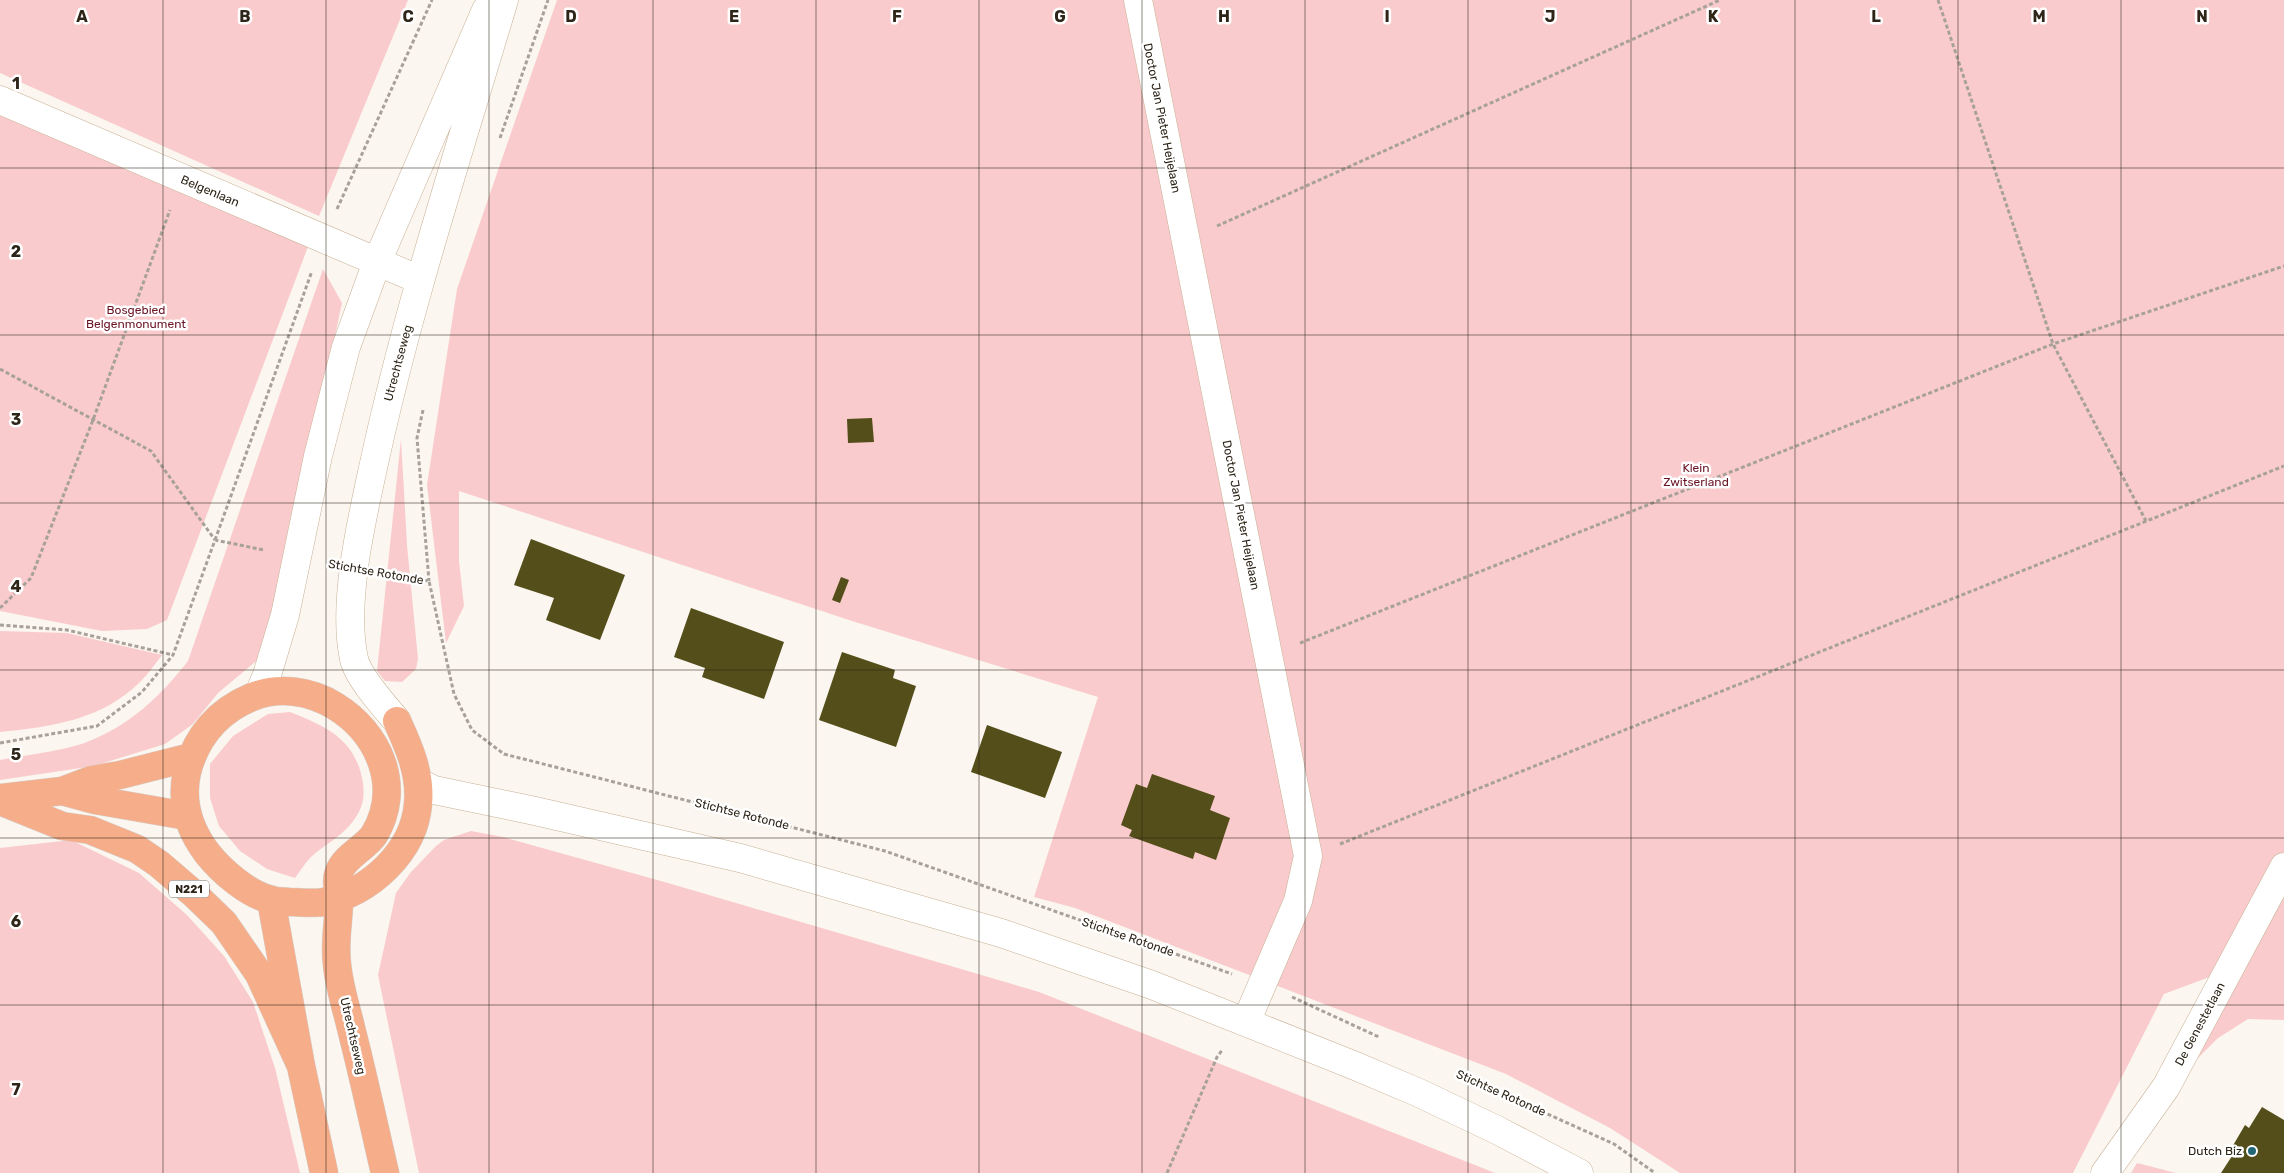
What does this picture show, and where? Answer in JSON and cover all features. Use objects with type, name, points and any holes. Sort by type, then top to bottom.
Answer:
[{"type":"main road","name":"N221","points":[[339,897],[336,881],[340,868],[373,836],[382,816],[386,794],[386,776],[383,759],[371,738],[349,714],[323,698],[304,692],[259,694],[237,703],[218,718],[202,736],[191,757],[184,786],[187,816],[198,841],[213,861],[231,878],[271,900],[322,902],[339,897],[374,880],[396,858],[413,829],[418,805],[418,782],[411,750],[397,721]]},
{"type":"main road","name":"N221","points":[[0,800],[62,791],[91,780],[120,775],[191,757]]},
{"type":"main road","name":"N221","points":[[383,759],[418,782]]},
{"type":"main road","name":"N221","points":[[62,791],[95,800],[187,816]]},
{"type":"main road","name":"N221","points":[[0,800],[62,826],[90,830],[137,849],[159,864],[194,894],[224,923],[259,974],[301,1066]]},
{"type":"main road","name":"Utrechtseweg","points":[[339,897],[336,964],[385,1173]]},
{"type":"main road","name":"N221","points":[[271,900],[301,1066],[324,1173]]},
{"type":"street","points":[[259,694],[267,675],[285,615],[318,456],[346,347],[377,262],[490,0]]},
{"type":"street","name":"Utrechtseweg","points":[[397,721],[375,694],[354,662],[349,625],[360,530],[382,424],[420,280],[504,0]]},
{"type":"street","name":"Doctor Jan Pieter Heijelaan","points":[[1138,0],[1308,856],[1298,900],[1246,1022]]},
{"type":"street","name":"Belgenlaan","points":[[0,100],[420,280]]},
{"type":"street","points":[[418,782],[434,790],[740,858],[1002,933],[1136,979],[1417,1092],[1579,1173]]},
{"type":"street","name":"De Genestetlaan","points":[[2105,1173],[2166,1086],[2284,868]]},
{"type":"path","points":[[0,743],[97,726],[142,692],[174,655],[323,240],[432,0]]},
{"type":"path","points":[[496,147],[548,0]]},
{"type":"path","points":[[1186,239],[1720,0]]},
{"type":"path","points":[[1938,0],[2053,344],[2146,521]]},
{"type":"path","points":[[0,608],[30,578],[92,420],[182,179]]},
{"type":"path","points":[[1269,655],[2053,344],[2284,266]]},
{"type":"path","points":[[0,369],[151,451],[215,540],[296,556]]},
{"type":"path","points":[[425,400],[417,438],[428,581]]},
{"type":"path","points":[[1308,856],[2284,466]]},
{"type":"path","name":"Stichtse Rotonde","points":[[355,569],[428,581],[454,694],[472,730],[504,754],[885,851],[1263,984],[1380,1038]]},
{"type":"path","points":[[0,625],[67,630],[174,655]]},
{"type":"path","points":[[1167,1173],[1217,1057],[1246,1022]]},
{"type":"path","name":"Stichtse Rotonde","points":[[1506,1095],[1614,1144],[1655,1173]]},
{"type":"green space","points":[[0,0],[408,0],[319,216],[0,73]]},
{"type":"green space","name":"Klein Zwitserland","points":[[557,0],[2284,0],[2284,1020],[2248,1019],[2218,1038],[2185,1071],[2239,966],[2164,994],[2073,1173],[1680,1173],[1610,1128],[1506,1074],[1075,908],[1034,897],[1098,697],[852,621],[459,491],[459,561],[464,606],[446,643],[427,485],[457,289]]},
{"type":"green space","name":"Bosgebied Belgenmonument","points":[[0,112],[309,244],[167,620],[147,629],[102,631],[0,611]]},
{"type":"green space","points":[[323,269],[342,303],[267,652],[218,693],[193,724],[165,744],[94,766],[0,780],[0,760],[77,745],[117,728],[155,698],[188,661]]},
{"type":"green space","points":[[401,439],[407,545],[418,659],[416,669],[402,682],[385,681],[377,671]]},
{"type":"green space","points":[[0,631],[67,633],[162,655],[143,679],[125,695],[109,705],[92,713],[56,724],[0,732]]},
{"type":"green space","points":[[290,712],[328,730],[347,746],[359,768],[364,789],[362,805],[350,825],[311,857],[295,878],[267,869],[240,851],[219,826],[210,798],[210,764],[233,736],[268,714]]},
{"type":"green space","points":[[471,831],[503,837],[668,883],[1039,992],[1495,1173],[419,1173],[378,975],[396,893],[411,872],[436,846],[444,840]]},
{"type":"green space","points":[[71,840],[139,873],[187,915],[224,956],[253,1002],[275,1068],[300,1173],[0,1173],[0,848]]},
{"type":"green space","points":[[2137,1163],[2176,1173],[2131,1173]]},
{"type":"building","points":[[872,418],[874,442],[848,443],[847,419]]},
{"type":"building","points":[[531,539],[625,575],[600,640],[546,620],[554,598],[514,585]]},
{"type":"building","points":[[841,577],[849,580],[840,603],[832,600]]},
{"type":"building","points":[[691,608],[784,642],[764,699],[702,677],[705,668],[674,657]]},
{"type":"building","points":[[842,652],[895,670],[893,678],[916,686],[896,747],[819,720]]},
{"type":"building","points":[[987,725],[1062,752],[1045,798],[971,772]]},
{"type":"building","points":[[1152,774],[1215,796],[1210,810],[1230,818],[1216,860],[1195,852],[1193,859],[1129,836],[1132,830],[1121,825],[1136,784],[1147,788]]},
{"type":"building","points":[[2262,1107],[2284,1120],[2284,1173],[2221,1173],[2232,1156],[2228,1154],[2245,1125],[2249,1128]]},
{"type":"place","name":"Dutch Biz","points":[[2252,1151]]}]
